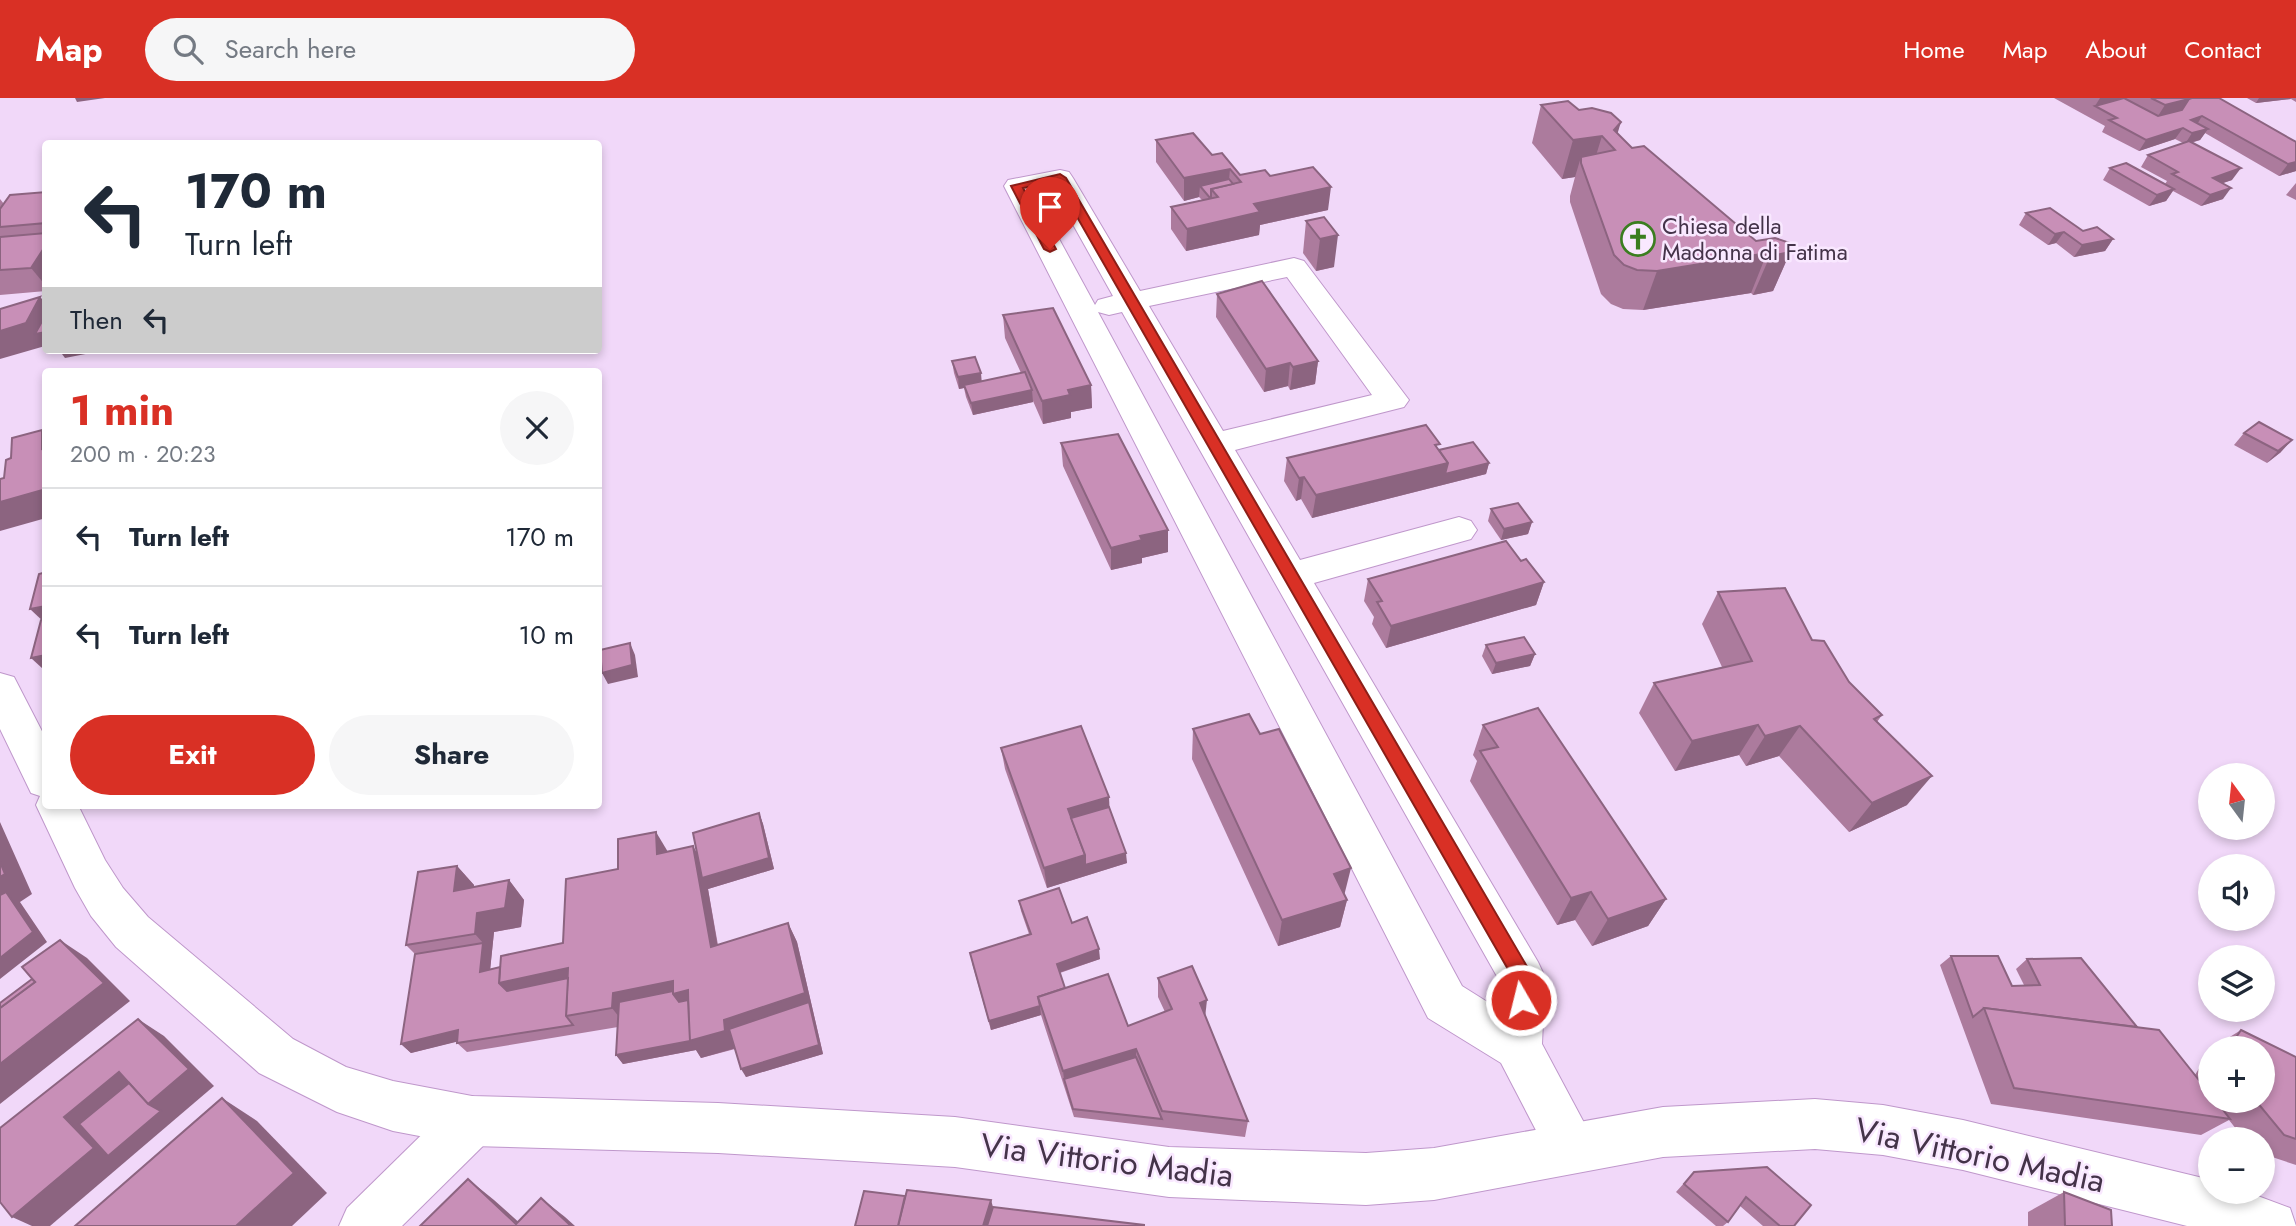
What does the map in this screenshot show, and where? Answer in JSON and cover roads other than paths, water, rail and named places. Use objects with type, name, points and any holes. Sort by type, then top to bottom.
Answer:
[{"type":"street","points":[[1518,1047],[1522,977],[1132,300],[1060,178],[1017,186],[1445,1002],[1518,1047],[1572,1147]]},
{"type":"street","points":[[1083,312],[1294,267],[1393,400],[1215,444]]},
{"type":"street","points":[[1291,576],[1459,530]]},
{"type":"street","points":[[0,688],[42,773]]},
{"type":"street","name":"Via Vittorio Madia","points":[[59,809],[90,874],[107,902],[132,932],[276,1055],[337,1088],[393,1106],[472,1121],[718,1128],[955,1142],[1169,1172],[1366,1179],[1434,1174],[1663,1132],[1815,1124],[1883,1130],[1963,1145],[2166,1195],[2272,1226]]},
{"type":"street","points":[[365,1226],[472,1121]]},
{"type":"place","name":"Chiesa della Madonna di Fatima","points":[[1638,239]]}]
